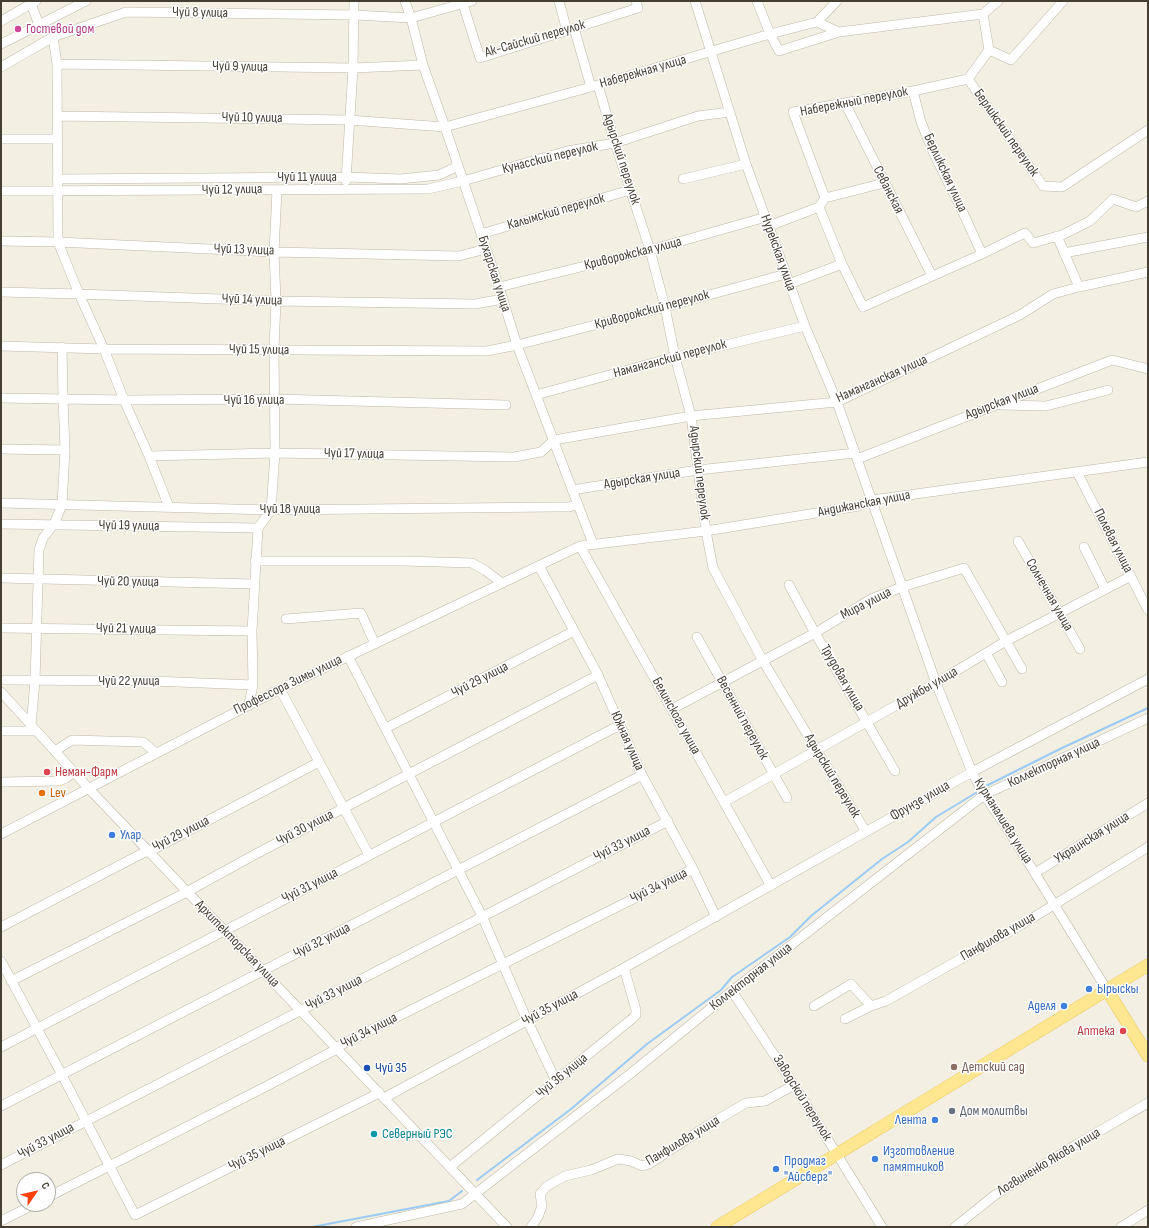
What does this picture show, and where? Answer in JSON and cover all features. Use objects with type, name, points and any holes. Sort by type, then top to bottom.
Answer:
[{"type":"main road","points":[[717,1227],[1148,965]]},
{"type":"main road","name":"Курманалиева улица","points":[[1107,990],[1148,1056]]},
{"type":"street","points":[[1,44],[86,1]]},
{"type":"street","points":[[345,189],[352,68],[354,1]]},
{"type":"street","name":"Бухарская улица","points":[[405,1],[423,65],[499,287],[517,345],[593,544]]},
{"type":"street","name":"Адырский переулок","points":[[558,1],[594,86],[650,250],[665,307],[675,357],[691,416],[706,531],[713,568],[763,661],[866,832]]},
{"type":"street","name":"Ак-Сайский переулок","points":[[466,2],[480,58],[638,8],[636,1]]},
{"type":"street","name":"Нурекская улица","points":[[695,1],[746,164],[789,284],[837,402],[872,500]]},
{"type":"street","points":[[757,1],[770,34],[779,51],[839,32],[983,14],[998,1]]},
{"type":"street","points":[[837,1],[818,22],[839,32]]},
{"type":"street","points":[[983,14],[989,50],[1011,60],[1063,1]]},
{"type":"street","points":[[1,21],[33,2],[39,24]]},
{"type":"street","name":"Чуй 8 улица","points":[[1,67],[53,38],[126,12],[354,15],[411,18],[466,2]]},
{"type":"street","name":"Набережная улица","points":[[445,127],[594,86],[770,34],[818,22]]},
{"type":"street","points":[[53,38],[57,64],[58,242],[79,294],[104,348],[169,508]]},
{"type":"street","name":"Берликский переулок","points":[[989,50],[968,79],[1043,186],[1062,187],[1148,130]]},
{"type":"street","name":"Чуй 9 улица","points":[[57,64],[352,68],[423,65]]},
{"type":"street","name":"Набережный переулок","points":[[825,198],[793,112],[913,91],[968,79]]},
{"type":"street","name":"Берликская улица","points":[[913,91],[921,122],[935,156],[982,254]]},
{"type":"street","name":"Севанская","points":[[845,103],[932,276]]},
{"type":"street","name":"Кунасский переулок","points":[[463,180],[568,151],[614,143],[698,116],[730,112]]},
{"type":"street","name":"Чуй 10 улица","points":[[58,116],[349,120],[445,127]]},
{"type":"street","points":[[1,139],[57,139]]},
{"type":"street","points":[[683,179],[746,164]]},
{"type":"street","name":"Чуй 11 улица","points":[[57,179],[346,177],[400,179],[439,174],[458,166]]},
{"type":"street","name":"Чуй 12 улица","points":[[1,191],[57,192],[428,189],[463,180]]},
{"type":"street","points":[[884,183],[825,198],[819,207],[842,264],[863,307],[982,254],[1025,233],[1033,243],[1057,236],[1090,221],[1113,199],[1136,207],[1148,201]]},
{"type":"street","points":[[249,704],[253,685],[252,631],[258,528],[271,510],[275,452],[274,350],[276,301],[274,252],[277,190]]},
{"type":"street","name":"Калымский переулок","points":[[481,234],[630,190]]},
{"type":"street","name":"Криворожская улица","points":[[499,287],[767,222],[819,207]]},
{"type":"street","points":[[1057,236],[1079,287]]},
{"type":"street","points":[[1064,254],[1148,237]]},
{"type":"street","name":"Чуй 13 улица","points":[[1,241],[58,242],[274,252],[459,256],[486,249]]},
{"type":"street","points":[[789,284],[842,264]]},
{"type":"street","name":"Наманганская улица","points":[[554,440],[691,416],[837,402],[1020,315],[1053,294],[1148,272]]},
{"type":"street","name":"Криворожский переулок","points":[[517,345],[786,274]]},
{"type":"street","name":"Чуй 14 улица","points":[[1,292],[276,301],[475,304],[503,299]]},
{"type":"street","name":"Наманганский переулок","points":[[536,395],[675,357],[805,326]]},
{"type":"street","name":"Чуй 15 улица","points":[[1,346],[487,352],[517,345]]},
{"type":"street","points":[[1,731],[33,728],[39,550],[43,538],[54,524],[62,505],[65,450],[62,347]]},
{"type":"street","name":"Адырская улица","points":[[572,490],[698,470],[856,456],[996,405],[1112,360],[1148,369]]},
{"type":"street","points":[[996,405],[1046,406],[1108,390]]},
{"type":"street","name":"Чуй 16 улица","points":[[1,398],[124,400],[274,399],[506,404]]},
{"type":"street","name":"Чуй 17 улица","points":[[149,456],[275,452],[514,457],[542,452],[554,440]]},
{"type":"street","points":[[1,449],[65,450]]},
{"type":"street","name":"Андижанская улица","points":[[580,546],[706,531],[859,506],[872,500],[1148,462]]},
{"type":"street","name":"Полевая улица","points":[[1077,472],[1148,610]]},
{"type":"street","name":"Курманалиева улица","points":[[872,500],[936,683],[972,772],[984,796],[1007,828],[1107,990]]},
{"type":"street","name":"Чуй 18 улица","points":[[1,503],[271,510],[568,507],[578,504]]},
{"type":"street","name":"Чуй 19 улица","points":[[1,524],[258,528]]},
{"type":"street","name":"Солнечная улица","points":[[1018,541],[1080,649]]},
{"type":"street","name":"Профессора Зимы улица","points":[[1,834],[249,704],[580,546]]},
{"type":"street","name":"Белинского улица","points":[[580,546],[771,886]]},
{"type":"street","points":[[1084,547],[1105,589]]},
{"type":"street","points":[[255,561],[404,560],[472,563],[502,583]]},
{"type":"street","name":"Южная улица","points":[[539,566],[598,675],[642,775],[668,821],[716,917]]},
{"type":"street","name":"Мира улица","points":[[672,709],[815,633],[871,599],[902,586],[964,568],[1022,669]]},
{"type":"street","name":"Дружбы улица","points":[[724,802],[936,683],[1006,641],[1130,576]]},
{"type":"street","name":"Чуй 20 улица","points":[[1,578],[255,584]]},
{"type":"street","name":"Трудовая улица","points":[[789,585],[895,771]]},
{"type":"street","points":[[286,619],[361,613],[375,644]]},
{"type":"street","name":"Чуй 21 улица","points":[[1,628],[252,631]]},
{"type":"street","name":"Чуй 29 улица","points":[[386,728],[574,631]]},
{"type":"street","name":"Весенний переулок","points":[[697,637],[787,798]]},
{"type":"street","points":[[986,653],[1002,682]]},
{"type":"street","points":[[348,656],[482,916],[527,1020],[556,1081]]},
{"type":"street","name":"Чуй 30 улица","points":[[11,981],[187,892],[254,855],[598,675]]},
{"type":"street","name":"Фрунзе улица","points":[[716,917],[972,772],[1148,679]]},
{"type":"street","name":"Чуй 22 улица","points":[[5,680],[152,681],[253,685]]},
{"type":"street","points":[[280,689],[369,855]]},
{"type":"street","name":"Архитекторская улица","points":[[1,692],[88,788],[507,1227]]},
{"type":"street","name":"Коллекторная улица","points":[[356,1227],[462,1204],[636,1070],[732,991],[984,796],[1148,718]]},
{"type":"street","name":"Чуй 31 улица","points":[[1,1047],[620,725]]},
{"type":"street","points":[[55,751],[72,740],[143,742],[156,753]]},
{"type":"street","name":"Чуй 29 улица","points":[[1,927],[154,849],[319,762]]},
{"type":"street","points":[[1,782],[59,781],[74,772]]},
{"type":"street","name":"Чуй 32 улица","points":[[1,1106],[642,775]]},
{"type":"street","name":"Украинская улица","points":[[1035,873],[1148,803]]},
{"type":"street","name":"Чуй 33 улица","points":[[1,1165],[668,821]]},
{"type":"street","name":"Панфилова улица","points":[[845,1019],[871,1006],[886,1001],[1014,929],[1148,847]]},
{"type":"street","name":"Чуй 34 улица","points":[[56,1193],[265,1087],[337,1048],[693,869]]},
{"type":"street","name":"Чуй 35 улица","points":[[110,1167],[135,1215],[375,1095],[382,1095],[527,1020],[716,917]]},
{"type":"street","points":[[1,961],[110,1167]]},
{"type":"street","name":"Чуй 36 улица","points":[[450,1167],[636,1015],[636,1010],[624,968]]},
{"type":"street","points":[[814,1006],[851,984],[871,1006]]},
{"type":"street","name":"Заводской переулок","points":[[732,991],[794,1085],[882,1227]]},
{"type":"street","name":"Панфилова улица","points":[[531,1227],[538,1217],[542,1206],[540,1194],[553,1182],[565,1176],[591,1170],[618,1159],[631,1161],[642,1166],[649,1164],[710,1124],[746,1104],[765,1101],[794,1085]]},
{"type":"street","name":"Логвиненко Якова улица","points":[[955,1227],[995,1195],[1079,1143],[1148,1103]]},
{"type":"street","points":[[1121,1227],[1148,1210]]},
{"type":"street","points":[[1,1221],[19,1212]]},
{"type":"waterway","points":[[984,787],[1062,748],[1148,708]]},
{"type":"waterway","points":[[477,1180],[571,1109],[647,1044],[721,990],[732,977],[790,937],[811,916],[882,859],[908,842],[936,817],[979,791]]},
{"type":"waterway","points":[[312,1227],[449,1201],[462,1191]]},
{"type":"place","name":"Гостевой дом","points":[[18,29]]},
{"type":"place","name":"Неман-Фарм","points":[[47,772]]},
{"type":"place","name":"Lev","points":[[42,793]]},
{"type":"place","name":"Улар","points":[[112,835]]},
{"type":"place","name":"Ырыскы","points":[[1089,989]]},
{"type":"place","name":"Аделя","points":[[1064,1006]]},
{"type":"place","name":"Аптека","points":[[1123,1031]]},
{"type":"place","name":"Детский сад","points":[[954,1067]]},
{"type":"place","name":"Чуй 35","points":[[367,1068]]},
{"type":"place","name":"Дом молитвы","points":[[952,1111]]},
{"type":"place","name":"Лента","points":[[935,1120]]},
{"type":"place","name":"Северный РЭС","points":[[374,1134]]},
{"type":"place","name":"Изготовление памятников","points":[[875,1159]]},
{"type":"place","name":"Продмаг \"Айсберг\"","points":[[776,1169]]}]
